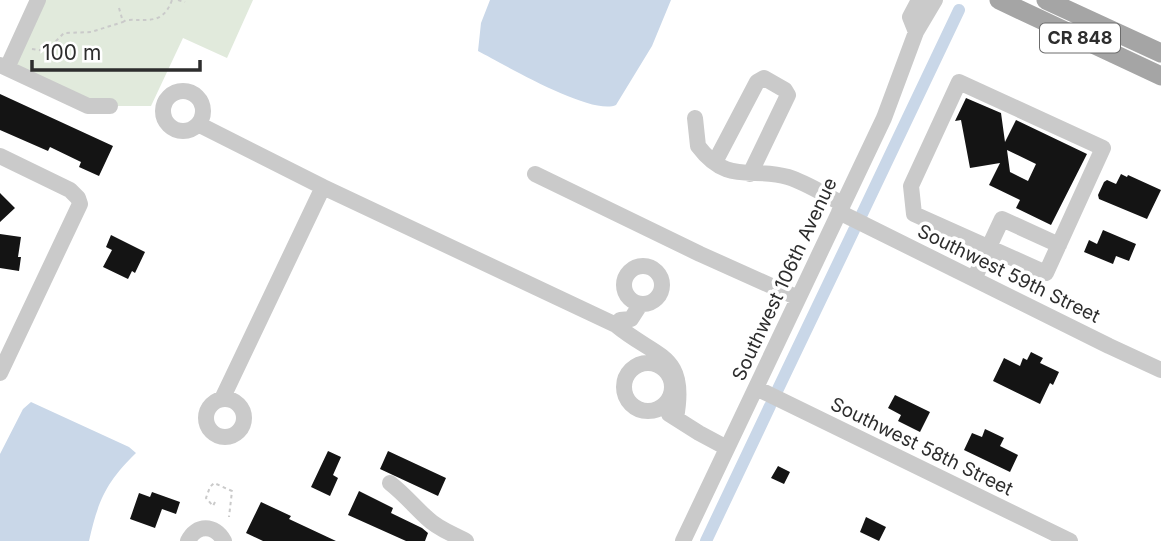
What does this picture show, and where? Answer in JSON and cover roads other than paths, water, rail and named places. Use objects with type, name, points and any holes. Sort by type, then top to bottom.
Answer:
[{"type":"main road","name":"CR 848","points":[[999,0],[1161,76]]},
{"type":"main road","name":"CR 848","points":[[1046,0],[1161,53]]},
{"type":"street","points":[[38,0],[3,66],[88,106],[110,106]]},
{"type":"street","name":"Southwest 106th Avenue","points":[[916,32],[911,17],[919,0]]},
{"type":"street","name":"Southwest 106th Avenue","points":[[682,541],[884,118],[916,32],[935,0]]},
{"type":"street","points":[[695,118],[698,146],[715,162],[757,82],[764,78],[785,90],[788,95],[750,174]]},
{"type":"street","points":[[959,82],[1103,148],[1046,273],[989,248],[914,214],[911,186],[959,82]]},
{"type":"street","points":[[198,124],[323,187],[618,323],[642,353],[638,367],[624,384],[628,399],[640,409],[662,405]]},
{"type":"street","points":[[0,156],[70,190],[80,204],[0,373]]},
{"type":"street","name":"Southwest 59th Street","points":[[715,162],[735,173],[777,174],[791,178],[841,208],[974,279],[1161,370]]},
{"type":"street","points":[[535,174],[798,298]]},
{"type":"street","points":[[222,399],[323,187]]},
{"type":"street","points":[[974,279],[1002,219],[1059,245]]},
{"type":"street","points":[[618,323],[618,312],[633,300]]},
{"type":"street","points":[[632,338],[663,356],[675,369],[680,395],[676,418]]},
{"type":"street","points":[[638,367],[660,366],[667,371],[672,386],[662,405]]},
{"type":"street","name":"Southwest 58th Street","points":[[755,388],[1070,541]]},
{"type":"street","points":[[662,405],[665,411],[727,448]]},
{"type":"street","points":[[390,483],[410,499],[427,519],[466,541]]},
{"type":"street","points":[[188,541],[197,530],[208,528],[219,533],[224,541]]},
{"type":"water","points":[[490,0],[671,0],[652,46],[616,105],[604,106],[587,103],[547,87],[478,51],[481,23]]},
{"type":"water","points":[[31,402],[129,447],[136,453],[110,483],[96,514],[89,541],[0,541],[0,454],[23,409]]},
{"type":"waterway","points":[[862,214],[959,10]]},
{"type":"waterway","points":[[778,389],[854,230]]},
{"type":"waterway","points":[[706,541],[770,406]]}]
